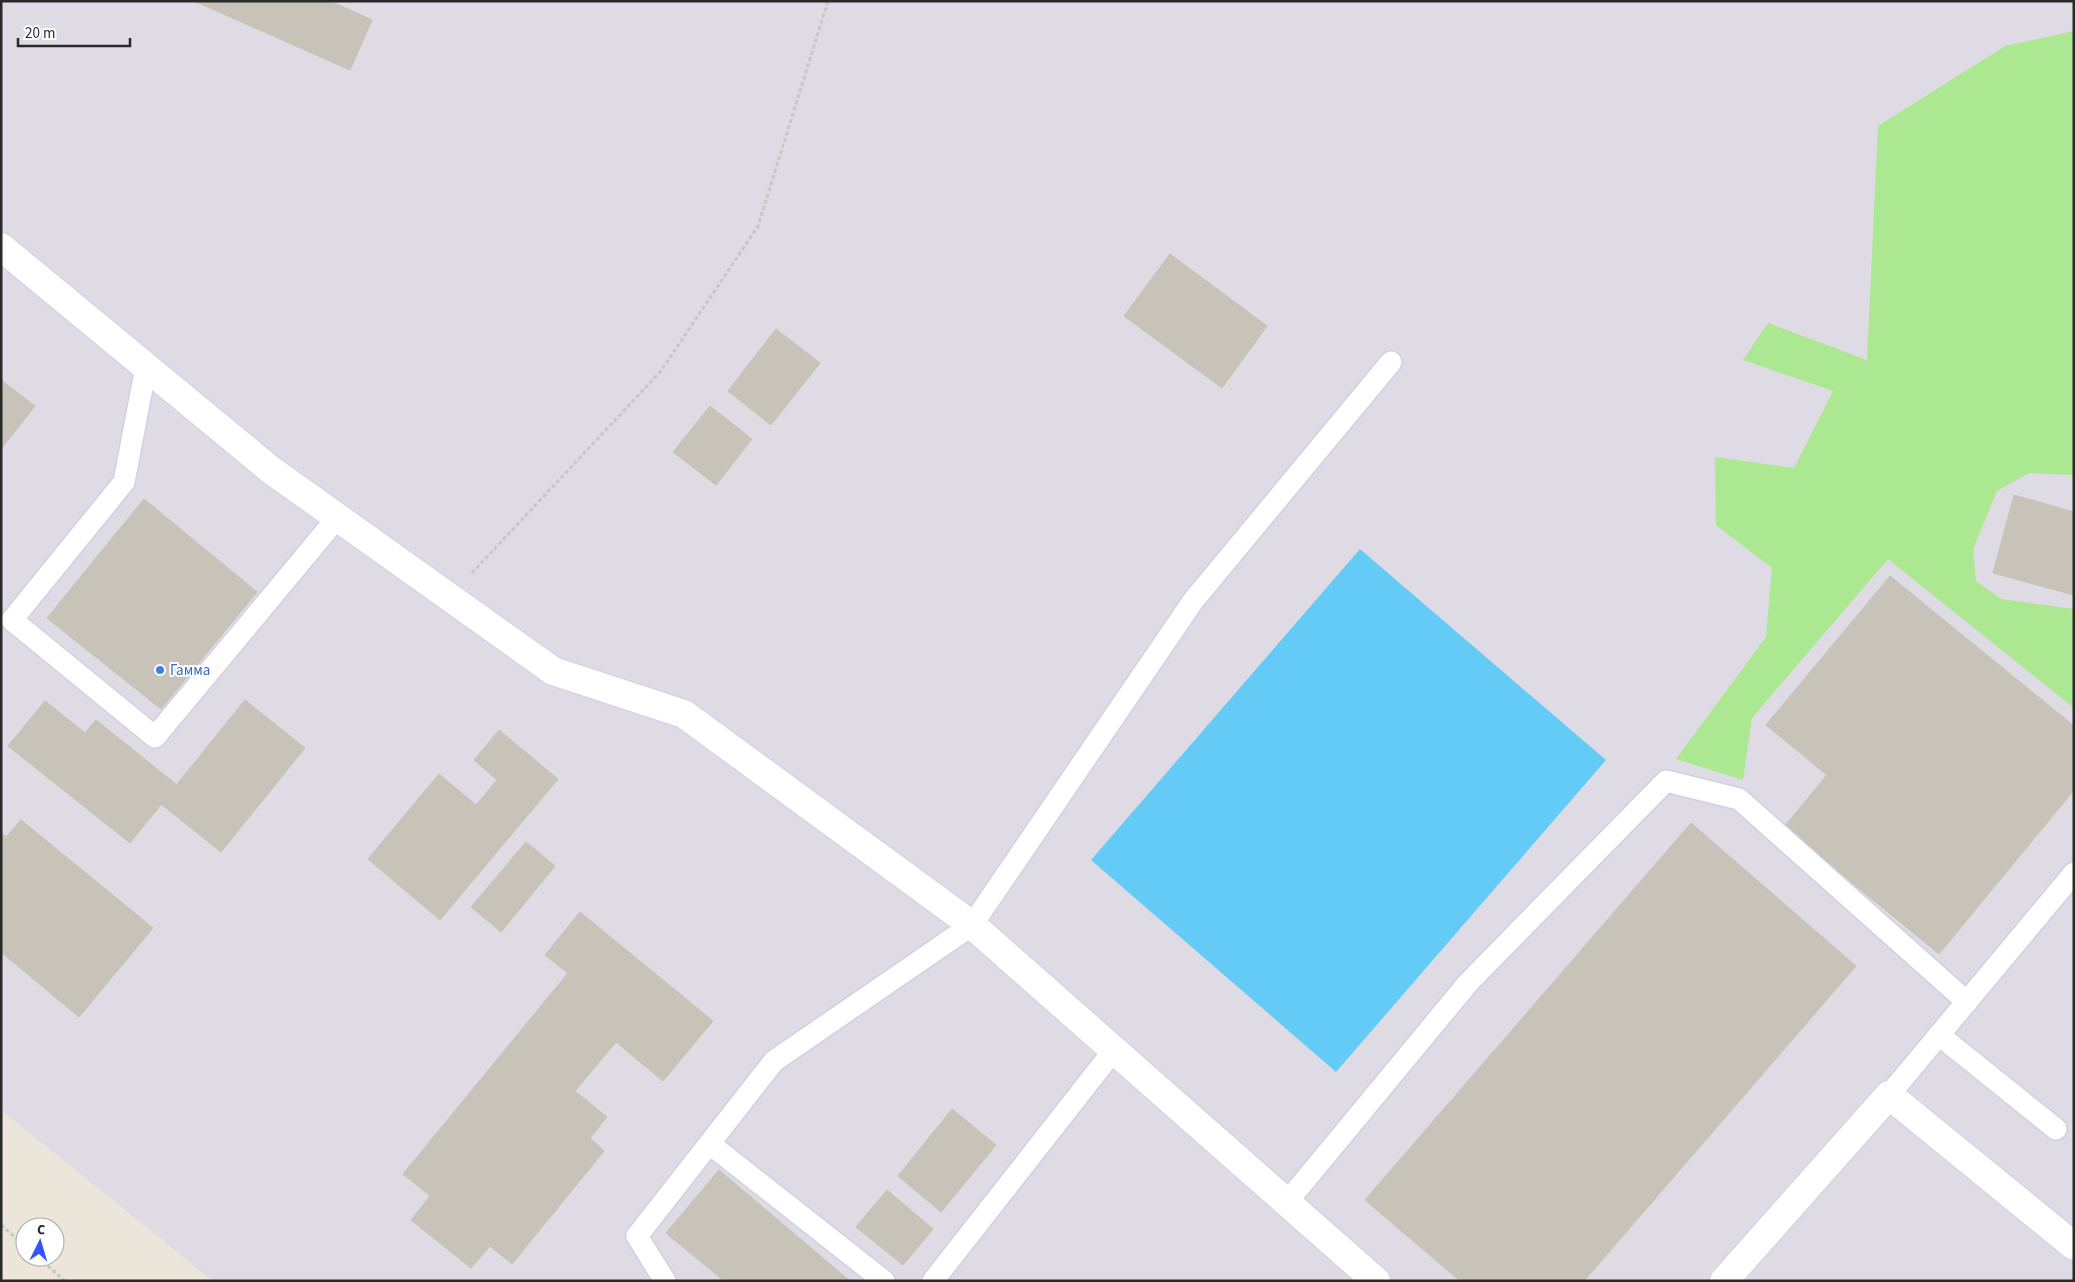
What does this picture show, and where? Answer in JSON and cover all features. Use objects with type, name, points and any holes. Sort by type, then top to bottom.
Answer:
[{"type":"street","points":[[1,248],[272,470],[553,671],[684,714],[972,925],[1376,1281]]},
{"type":"street","points":[[1724,1281],[1889,1095],[2074,1246]]},
{"type":"lane","points":[[664,1281],[637,1236],[774,1061],[972,925],[1193,601],[1391,362]]},
{"type":"lane","points":[[146,367],[124,482],[12,620],[155,736],[338,518]]},
{"type":"lane","points":[[1287,1202],[1468,983],[1666,781],[1739,799],[1966,1002]]},
{"type":"lane","points":[[1889,1095],[2074,873]]},
{"type":"lane","points":[[1939,1034],[2056,1129]]},
{"type":"lane","points":[[933,1281],[1114,1050]]},
{"type":"lane","points":[[710,1144],[884,1281]]},
{"type":"path","points":[[449,597],[661,371],[758,226],[828,1]]},
{"type":"path","points":[[1,1225],[15,1237]]},
{"type":"path","points":[[50,1267],[66,1281]]},
{"type":"shaded area","points":[[1,1],[2074,1],[2074,1281],[213,1281],[1,1110]]},
{"type":"green space","points":[[2074,31],[2074,475],[2029,473],[1997,491],[1973,549],[1976,581],[2001,599],[2074,609],[2074,708],[1888,559],[1752,718],[1743,780],[1676,759],[1766,637],[1772,568],[1716,525],[1715,457],[1794,468],[1833,391],[1743,360],[1768,323],[1867,360],[1878,126],[2005,46]]},
{"type":"water","points":[[1360,549],[1606,760],[1336,1072],[1091,860]]},
{"type":"building","points":[[194,1],[330,1],[372,20],[350,70]]},
{"type":"building","points":[[1170,254],[1267,326],[1222,388],[1124,316]]},
{"type":"building","points":[[776,329],[820,363],[771,425],[728,391]]},
{"type":"building","points":[[1,380],[35,406],[1,449]]},
{"type":"building","points":[[710,406],[752,439],[716,485],[673,452]]},
{"type":"building","points":[[2014,495],[2074,512],[2074,595],[1993,573]]},
{"type":"building","points":[[144,499],[257,592],[161,709],[47,618]]},
{"type":"building","points":[[1890,576],[2074,726],[2074,790],[1939,954],[1784,827],[1827,775],[1766,725]]},
{"type":"building","points":[[245,700],[305,748],[221,852],[161,804]]},
{"type":"building","points":[[45,701],[85,733],[96,720],[177,785],[130,843],[8,746]]},
{"type":"building","points":[[499,730],[558,779],[440,920],[368,859],[439,774],[476,805],[497,780],[474,760]]},
{"type":"building","points":[[21,820],[153,928],[79,1017],[1,952],[1,832],[6,837]]},
{"type":"building","points":[[1691,823],[1856,966],[1584,1281],[1460,1281],[1365,1200]]},
{"type":"building","points":[[526,842],[555,866],[501,932],[471,907]]},
{"type":"building","points":[[580,912],[713,1021],[663,1081],[616,1042],[575,1091],[607,1117],[590,1138],[604,1151],[512,1264],[490,1246],[471,1268],[411,1220],[430,1196],[403,1174],[568,973],[545,955]]},
{"type":"building","points":[[952,1109],[996,1145],[941,1212],[898,1176]]},
{"type":"building","points":[[719,1170],[850,1281],[724,1281],[666,1233]]},
{"type":"building","points":[[887,1190],[933,1229],[903,1265],[856,1227]]},
{"type":"place","name":"Гамма","points":[[160,670]]}]
